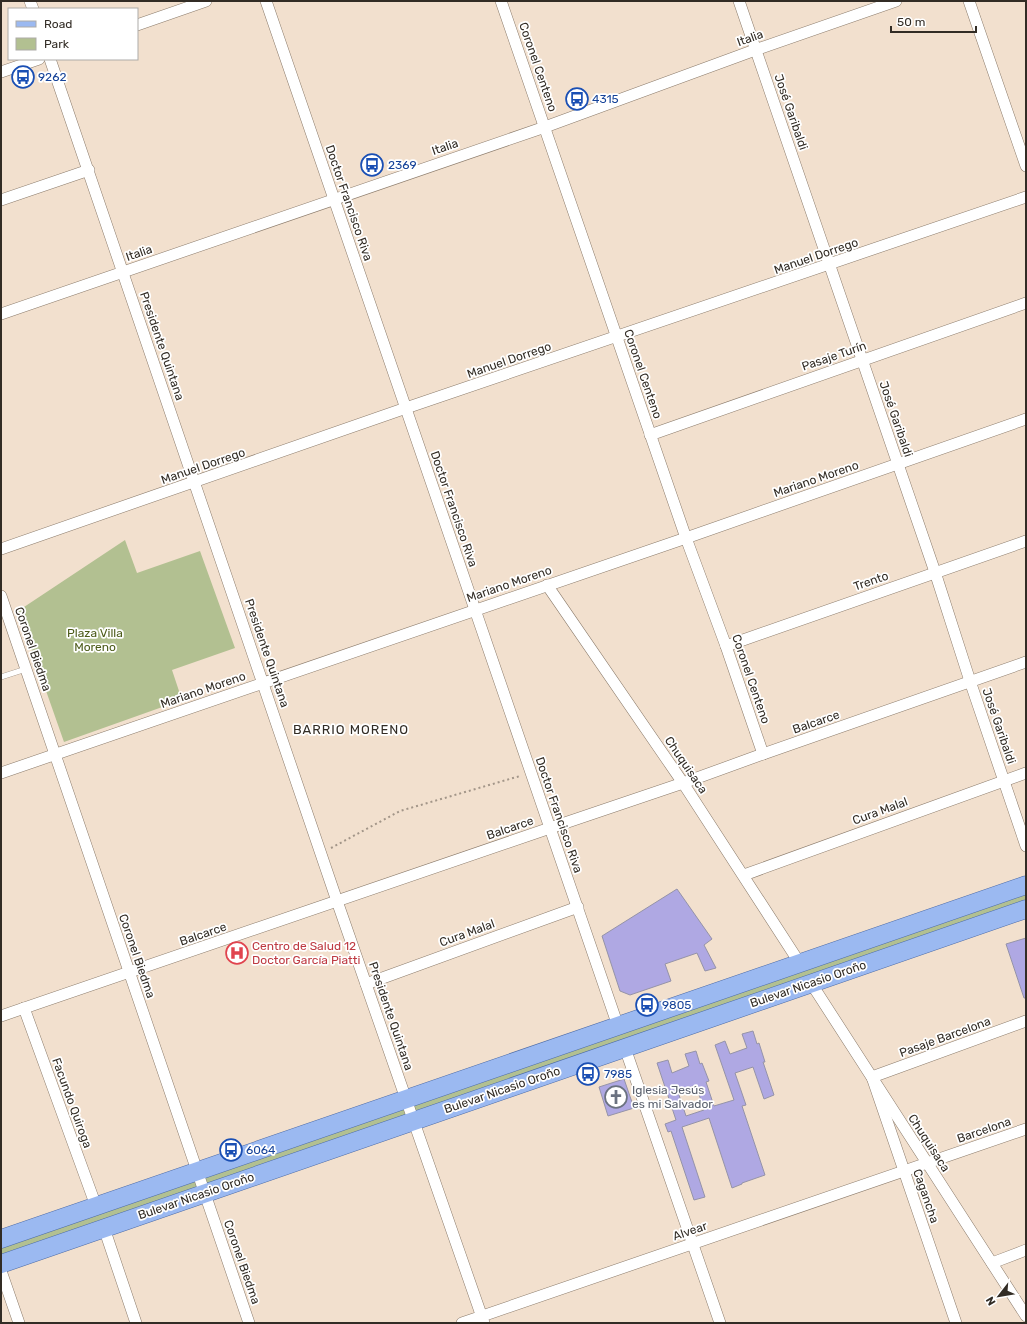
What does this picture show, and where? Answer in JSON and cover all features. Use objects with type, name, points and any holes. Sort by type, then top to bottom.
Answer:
[{"type":"main road","name":"Bulevar Nicasio Oroño","points":[[1,1239],[1026,884]]},
{"type":"main road","name":"Bulevar Nicasio Oroño","points":[[1,1264],[1026,909]]},
{"type":"street","points":[[138,25],[206,1]]},
{"type":"street","name":"Doctor Francisco Riva","points":[[266,1],[618,1026]]},
{"type":"street","name":"Coronel Centeno","points":[[501,1],[650,435],[763,754]]},
{"type":"street","name":"José Garibaldi","points":[[739,1],[935,572],[1026,846]]},
{"type":"street","name":"Italia","points":[[1,314],[334,198],[545,127],[755,50],[896,1]]},
{"type":"street","points":[[969,1],[1026,166]]},
{"type":"street","points":[[1,72],[36,60]]},
{"type":"street","name":"Presidente Quintana","points":[[50,60],[337,901],[483,1320]]},
{"type":"street","points":[[1,200],[89,170]]},
{"type":"street","name":"Manuel Dorrego","points":[[1,549],[406,408],[830,265],[1026,197]]},
{"type":"street","name":"Pasaje Turín","points":[[650,435],[1026,303]]},
{"type":"street","name":"Mariano Moreno","points":[[1,773],[686,538],[1026,419]]},
{"type":"street","name":"Trento","points":[[726,646],[1026,540]]},
{"type":"street","name":"Chuquisaca","points":[[547,585],[684,783],[799,962]]},
{"type":"street","name":"Coronel Biedma","points":[[1,596],[250,1323]]},
{"type":"street","name":"Balcarce","points":[[1,1016],[684,783],[1026,662]]},
{"type":"street","name":"Cura Malal","points":[[744,875],[1026,773]]},
{"type":"street","name":"Cura Malal","points":[[366,984],[578,907]]},
{"type":"street","name":"Chuquisaca","points":[[811,984],[1026,1316]]},
{"type":"street","name":"Facundo Quiroga","points":[[24,1008],[96,1206]]},
{"type":"street","name":"Pasaje Barcelona","points":[[872,1077],[1026,1021]]},
{"type":"street","points":[[625,1048],[720,1323]]},
{"type":"street","name":"Cagancha","points":[[872,1077],[956,1323]]},
{"type":"street","name":"Barcelona","points":[[927,1164],[1026,1129]]},
{"type":"street","name":"Alvear","points":[[462,1323],[483,1320],[693,1244],[927,1164]]},
{"type":"street","points":[[104,1228],[136,1323]]},
{"type":"street","points":[[992,1263],[1026,1250]]},
{"type":"street","points":[[1,1271],[19,1323]]},
{"type":"lane","points":[[1,677],[26,669]]},
{"type":"path","points":[[321,853],[400,811],[531,773]]},
{"type":"green space","name":"Plaza Villa Moreno","points":[[125,540],[137,573],[200,551],[235,648],[172,670],[182,700],[64,742],[18,611]]},
{"type":"green space","points":[[1026,885],[1026,909],[1,1264],[1,1239]]},
{"type":"building","points":[[677,889],[712,939],[704,945],[716,968],[705,971],[697,953],[665,964],[671,981],[630,995],[620,991],[602,936]]},
{"type":"building","points":[[1026,938],[1026,998],[1024,998],[1006,944]]},
{"type":"building","points":[[753,1031],[757,1044],[759,1043],[765,1062],[763,1062],[774,1095],[764,1099],[753,1067],[735,1073],[746,1105],[742,1106],[765,1175],[732,1188],[709,1118],[682,1127],[705,1197],[694,1200],[671,1131],[668,1132],[665,1124],[676,1120],[657,1063],[668,1060],[672,1073],[689,1066],[685,1054],[696,1051],[700,1064],[702,1063],[709,1081],[706,1082],[714,1106],[734,1100],[715,1045],[725,1041],[730,1054],[747,1048],[742,1034]],"holes":[[[696,1085],[704,1110],[686,1116],[678,1092]]]},
{"type":"building","name":"Iglesia Jesús es mi Salvador","points":[[624,1079],[634,1108],[608,1116],[599,1087]]},
{"type":"place","name":"9262","points":[[23,77]]},
{"type":"place","name":"4315","points":[[577,99]]},
{"type":"place","name":"2369","points":[[372,165]]},
{"type":"place","name":"Centro de Salud 12 Doctor García Piatti","points":[[237,953]]},
{"type":"place","name":"9805","points":[[647,1005]]},
{"type":"place","name":"7985","points":[[588,1074]]},
{"type":"place","name":"Iglesia Jesús es mi Salvador","points":[[616,1097]]},
{"type":"place","name":"6064","points":[[231,1150]]},
{"type":"district","name":"BARRIO MORENO","points":[[351,729]]}]
